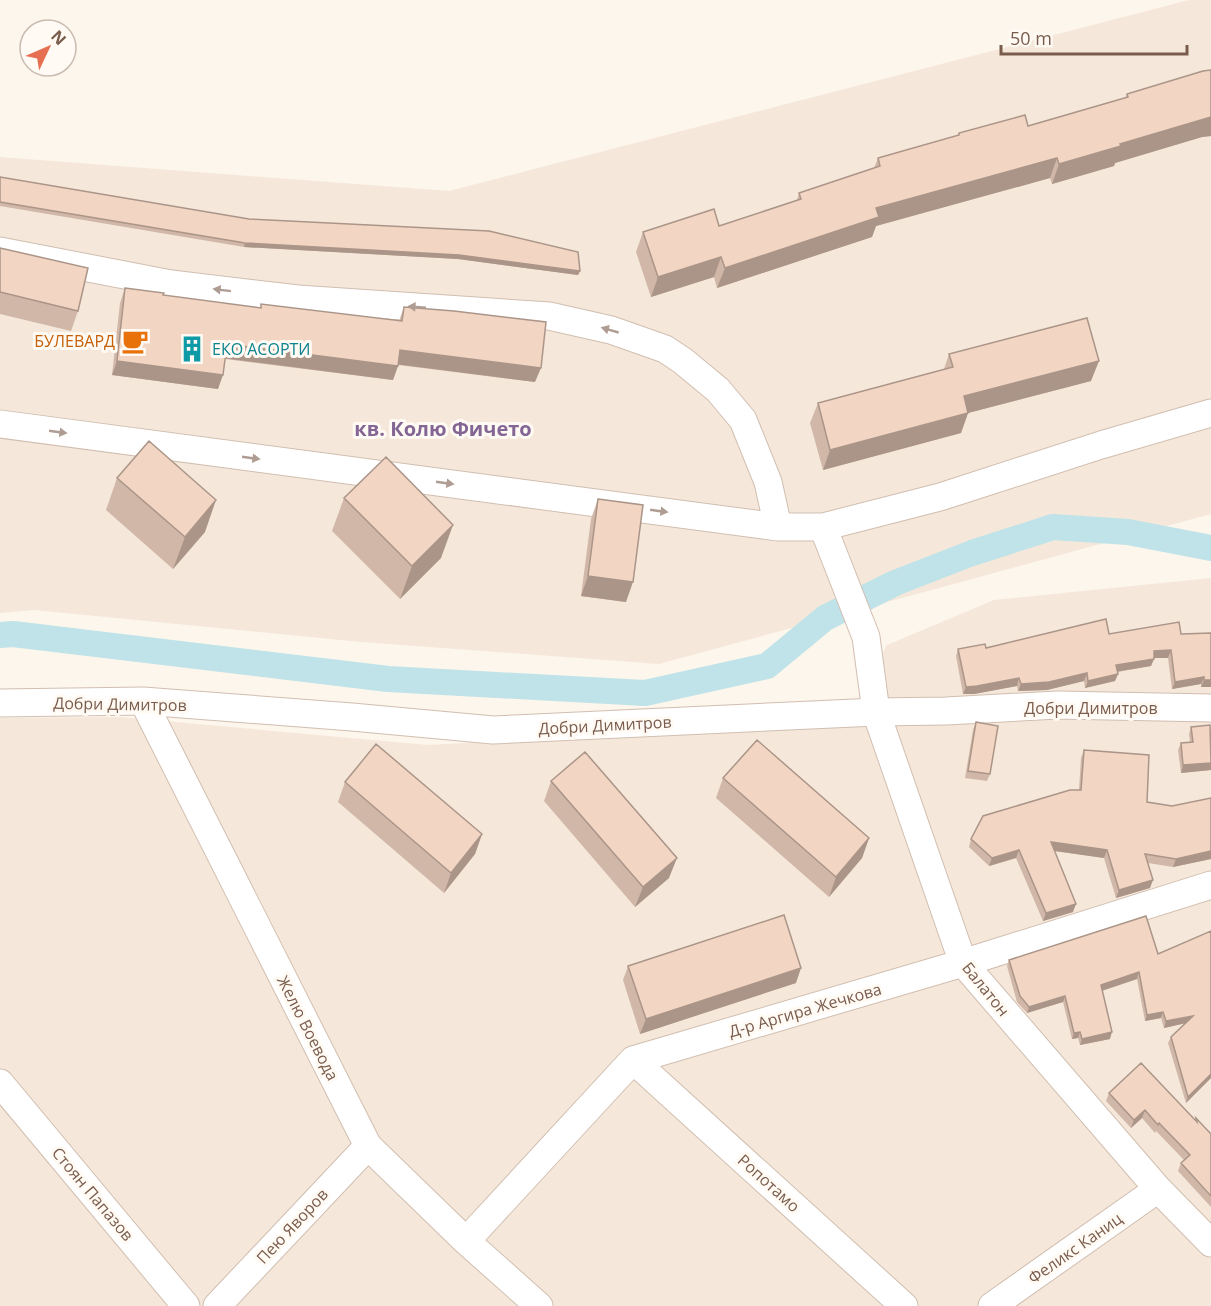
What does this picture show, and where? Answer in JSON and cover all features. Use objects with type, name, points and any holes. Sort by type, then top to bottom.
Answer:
[{"type":"street","points":[[0,251],[171,284],[252,294],[549,316],[611,330],[665,349],[718,390],[743,420],[768,482],[778,527]]},
{"type":"street","points":[[0,424],[778,527],[823,527],[940,497],[1101,445],[1211,413]]},
{"type":"street","name":"Балатон","points":[[823,527],[866,637],[876,712],[963,963],[1158,1189],[1211,1243]]},
{"type":"street","name":"Добри Димитров","points":[[0,703],[143,701],[493,730],[1057,705],[1211,708]]},
{"type":"street","name":"Желю Воевода","points":[[143,701],[368,1146],[466,1241],[539,1306]]},
{"type":"street","name":"Д-р Аргира Жечкова","points":[[633,1060],[963,963],[1211,885]]},
{"type":"street","points":[[466,1241],[633,1060]]},
{"type":"street","name":"Ропотамо","points":[[633,1060],[904,1306]]},
{"type":"street","name":"Стоян Папазов","points":[[0,1083],[186,1306]]},
{"type":"street","name":"Пею Яворов","points":[[217,1306],[368,1146]]},
{"type":"street","name":"Феликс Каниц","points":[[992,1306],[1158,1189]]},
{"type":"shaded area","points":[[1189,0],[1211,0],[1211,514],[659,664],[361,642],[34,610],[0,613],[0,157],[449,191]]},
{"type":"shaded area","points":[[1211,578],[1211,1306],[0,1306],[0,718],[120,717],[428,745],[846,722],[887,645],[994,600]]},
{"type":"building","points":[[1211,70],[1211,117],[1059,164],[1057,158],[876,208],[879,217],[725,268],[721,257],[658,277],[643,232],[714,209],[719,226],[801,199],[799,193],[880,166],[878,158],[1025,115],[1028,126]]},
{"type":"building","points":[[0,177],[249,219],[489,231],[578,252],[580,271],[459,255],[245,243],[0,202]]},
{"type":"building","points":[[0,248],[88,268],[78,311],[0,292]]},
{"type":"building","points":[[125,288],[261,308],[261,304],[402,321],[404,307],[546,322],[541,368],[400,350],[398,366],[227,344],[223,375],[117,361]]},
{"type":"building","points":[[1087,318],[1099,361],[964,396],[968,413],[830,450],[818,403],[953,367],[949,354]]},
{"type":"building","points":[[149,441],[216,500],[185,537],[117,478]]},
{"type":"building","points":[[386,457],[453,525],[412,566],[344,498]]},
{"type":"building","points":[[598,499],[643,505],[633,582],[588,576]]},
{"type":"building","points":[[1106,619],[1109,634],[1179,622],[1181,634],[1211,633],[1211,680],[1204,680],[1204,677],[1175,682],[1171,650],[1154,651],[1154,659],[1116,665],[1118,674],[1088,681],[1087,673],[1049,682],[1021,684],[1019,678],[966,687],[958,649],[985,644],[986,648]]},
{"type":"building","points":[[976,722],[998,726],[990,774],[968,771]]},
{"type":"building","points":[[1210,725],[1211,763],[1183,765],[1181,743],[1193,742],[1191,727]]},
{"type":"building","points":[[757,740],[869,838],[836,877],[723,778]]},
{"type":"building","points":[[376,744],[482,834],[451,873],[345,782]]},
{"type":"building","points":[[1084,750],[1149,755],[1147,802],[1172,806],[1211,798],[1211,851],[1176,859],[1145,854],[1153,880],[1119,890],[1107,850],[1051,842],[1076,904],[1046,913],[1019,850],[992,858],[971,839],[983,816],[1070,790],[1081,790]]},
{"type":"building","points":[[585,752],[677,858],[643,887],[551,781]]},
{"type":"building","points":[[784,915],[801,968],[646,1019],[628,966]]},
{"type":"building","points":[[1146,916],[1158,954],[1211,931],[1211,1074],[1188,1097],[1171,1037],[1193,1016],[1166,1021],[1163,1012],[1147,1015],[1139,972],[1101,985],[1112,1032],[1082,1039],[1080,1032],[1074,1033],[1065,996],[1029,1007],[1020,996],[1009,960]]},
{"type":"building","points":[[1141,1063],[1211,1134],[1211,1196],[1181,1163],[1190,1155],[1159,1123],[1158,1125],[1145,1110],[1134,1120],[1109,1093]]},
{"type":"waterway","points":[[0,635],[13,634],[388,679],[645,693],[767,666],[825,618],[895,583],[972,553],[1053,527],[1128,532],[1211,548]]},
{"type":"place","name":"БУЛЕВАРД","points":[[135,341]]},
{"type":"place","name":"ЕКО АСОРТИ","points":[[192,349]]},
{"type":"district","name":"кв. Колю Фичето","points":[[443,428]]}]
